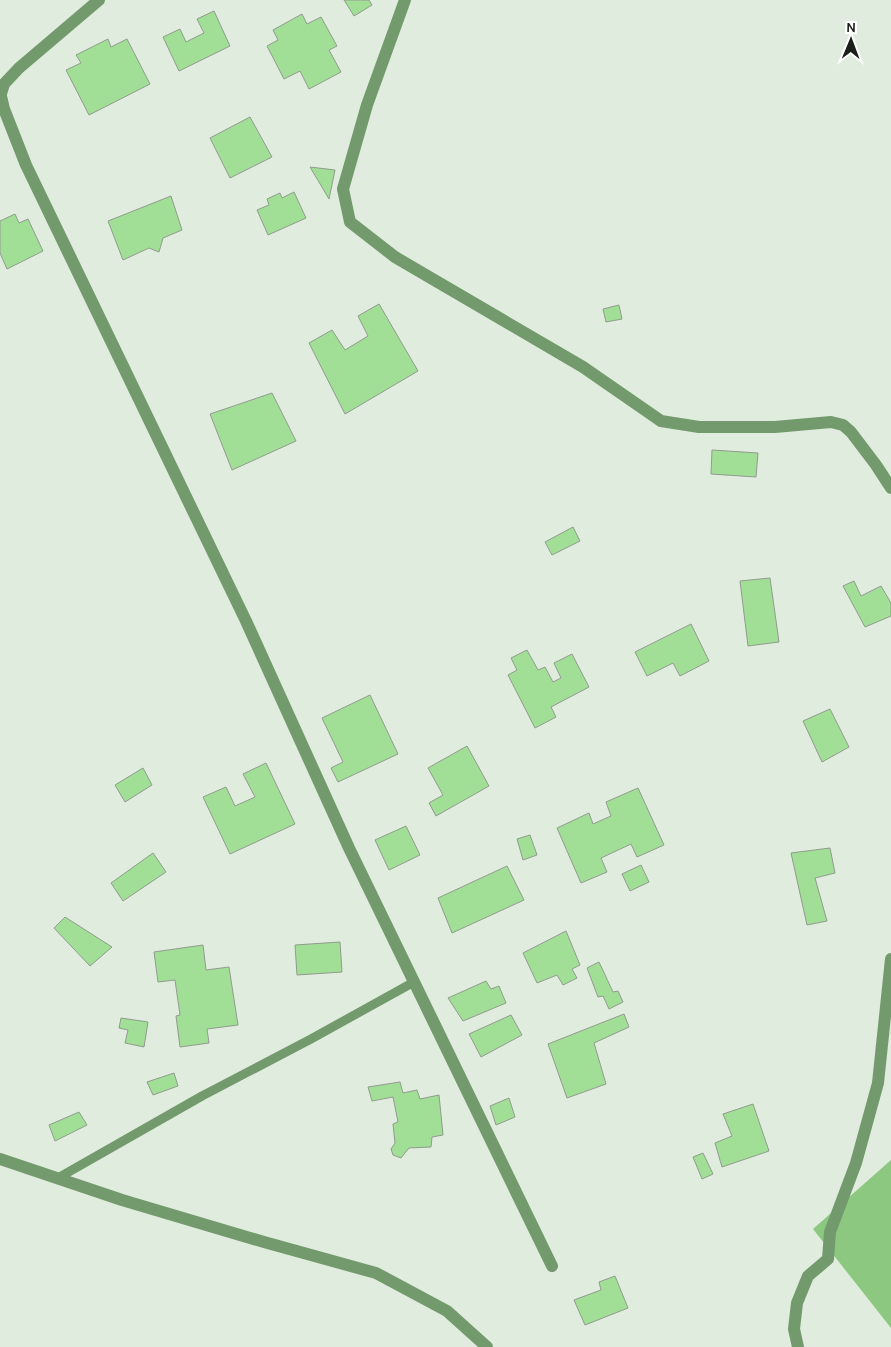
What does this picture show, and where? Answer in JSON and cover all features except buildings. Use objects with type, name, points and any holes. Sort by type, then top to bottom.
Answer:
[{"type":"street","points":[[99,0],[18,68],[4,84],[0,96],[26,165],[246,621],[349,848],[552,1266]]},
{"type":"street","points":[[405,0],[367,105],[343,189],[350,222],[395,257],[583,367],[661,421],[699,427],[775,427],[832,422],[843,425],[851,432],[871,458],[891,488]]},
{"type":"street","points":[[798,1347],[794,1329],[797,1303],[808,1276],[828,1259],[830,1232],[856,1163],[878,1083],[891,959]]},
{"type":"street","points":[[0,1159],[122,1200],[376,1273],[448,1311],[487,1347]]},
{"type":"lane","points":[[58,1178],[202,1096],[414,982]]},
{"type":"green space","points":[[891,1160],[891,1328],[813,1229]]}]
